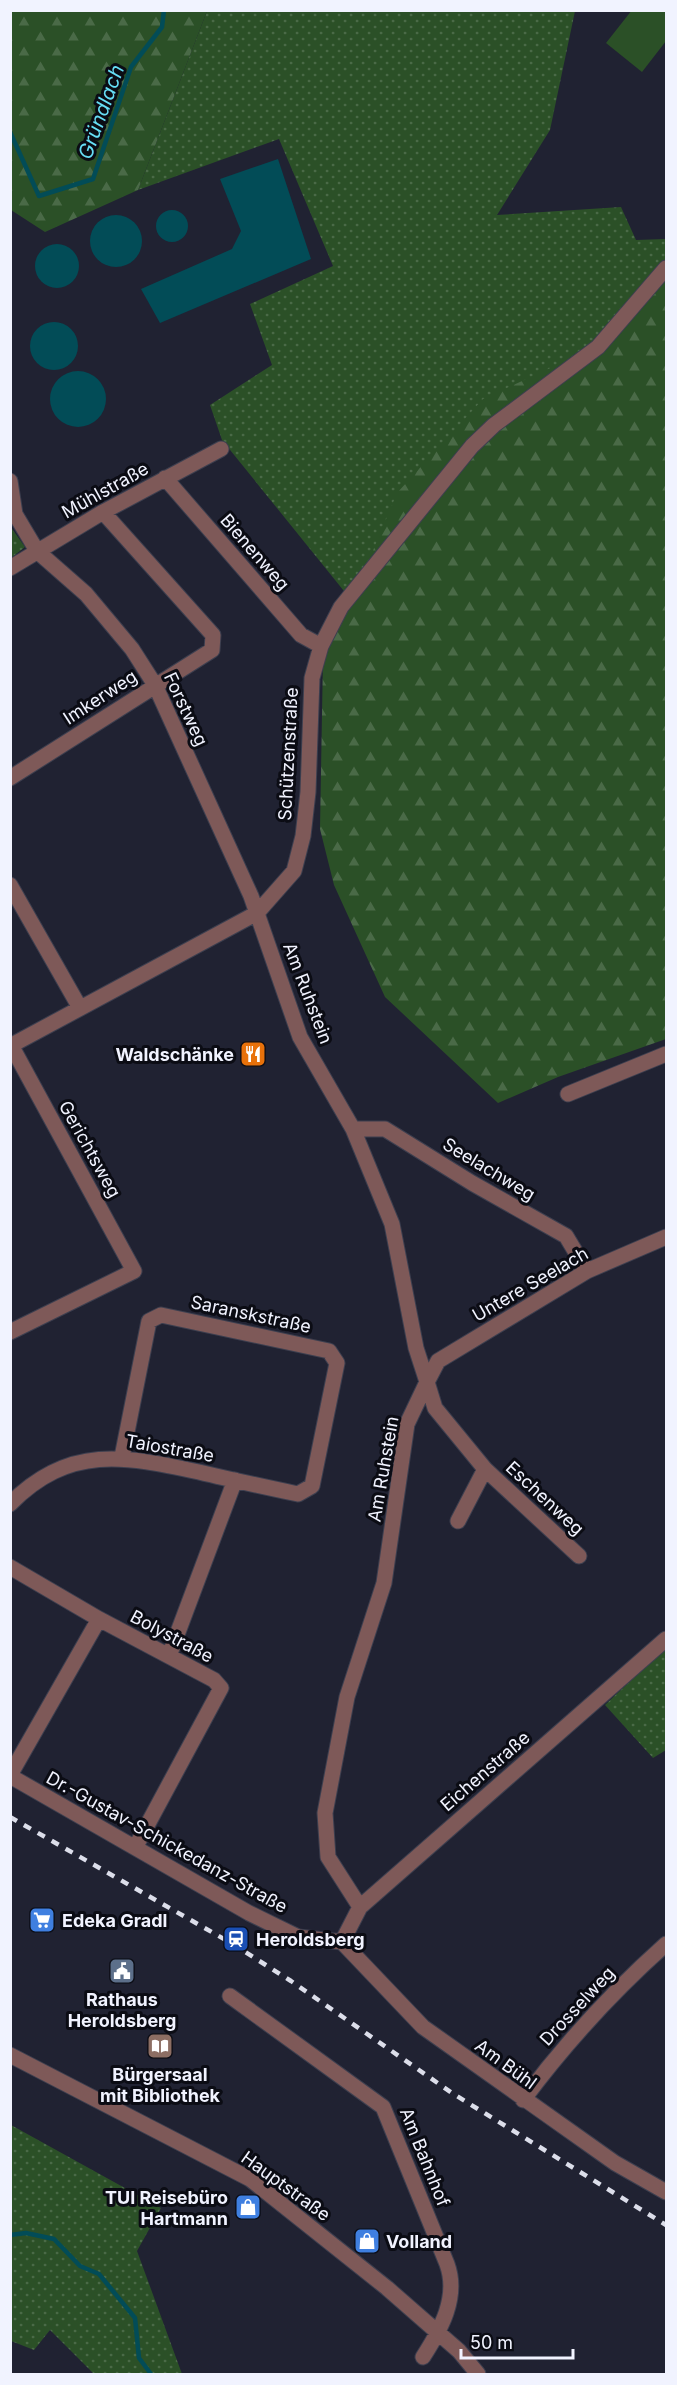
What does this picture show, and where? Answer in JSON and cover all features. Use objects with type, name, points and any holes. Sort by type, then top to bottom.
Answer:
[{"type":"street","name":"Schützenstraße","points":[[11,1046],[257,913],[294,871],[299,854],[308,792],[312,678],[321,646],[341,608],[472,446],[494,425],[598,347],[666,268]]},
{"type":"street","name":"Mühlstraße","points":[[10,568],[103,512],[221,449]]},
{"type":"street","name":"Bienenweg","points":[[165,478],[301,635],[321,646]]},
{"type":"street","name":"Forstweg","points":[[10,481],[15,514],[37,551],[86,594],[132,649],[155,685],[257,913]]},
{"type":"street","name":"Imkerweg","points":[[10,778],[212,650],[213,635],[103,512]]},
{"type":"street","points":[[10,885],[80,1008]]},
{"type":"street","name":"Am Ruhstein","points":[[257,913],[300,1037],[353,1129],[392,1224],[416,1348],[427,1382],[407,1424],[384,1583],[347,1696],[325,1813],[327,1857],[360,1907]]},
{"type":"street","name":"Gerichtsweg","points":[[10,1332],[134,1271],[11,1046]]},
{"type":"street","points":[[568,1094],[666,1054]]},
{"type":"street","name":"Seelachweg","points":[[353,1129],[385,1129],[472,1183],[566,1236],[587,1271]]},
{"type":"street","name":"Untere Seelach","points":[[427,1382],[438,1361],[587,1271],[666,1237]]},
{"type":"street","name":"Saranskstraße","points":[[122,1457],[149,1321],[161,1315],[329,1351],[337,1364],[312,1486],[298,1494]]},
{"type":"street","name":"Eschenweg","points":[[427,1382],[435,1408],[485,1469],[579,1556]]},
{"type":"street","name":"Taiostraße","points":[[10,1504],[40,1479],[79,1461],[122,1457],[298,1494]]},
{"type":"street","name":"Eschenweg","points":[[458,1521],[485,1469]]},
{"type":"street","points":[[169,1656],[235,1480]]},
{"type":"street","name":"Bolystraße","points":[[10,1567],[99,1619],[214,1680],[220,1688],[136,1846]]},
{"type":"street","points":[[10,1775],[99,1619]]},
{"type":"street","name":"Eichenstraße","points":[[342,1942],[360,1907],[666,1639]]},
{"type":"street","name":"Dr.-Gustav-Schickedanz-Straße","points":[[10,1775],[249,1912],[298,1937],[342,1942]]},
{"type":"street","name":"Am Bühl","points":[[342,1942],[423,2027],[615,2163],[666,2192]]},
{"type":"street","name":"Drosselweg","points":[[523,2100],[553,2060],[606,1998],[666,1944]]},
{"type":"street","name":"Am Bahnhof","points":[[230,1996],[383,2107],[450,2271],[452,2293],[439,2333],[423,2357]]},
{"type":"street","name":"Hauptstraße","points":[[10,2055],[250,2179],[387,2288],[459,2351],[478,2374]]},
{"type":"green space","points":[[632,10],[666,11],[666,41],[642,72],[606,43]]},
{"type":"green space","points":[[10,11],[207,11],[138,190],[45,232],[11,210]]},
{"type":"green space","points":[[207,11],[575,11],[550,130],[497,215],[621,207],[636,240],[666,239],[666,271],[352,601],[222,440],[210,405],[272,365],[250,304],[333,266],[279,139],[138,190]]},
{"type":"green space","points":[[666,271],[666,1039],[558,1077],[498,1103],[385,997],[334,885],[320,829],[323,657],[352,601],[397,493],[483,399],[596,347]]},
{"type":"green space","points":[[10,526],[25,547],[11,558],[10,558]]},
{"type":"green space","points":[[666,1647],[666,1750],[653,1758],[605,1705]]},
{"type":"green space","points":[[11,2125],[161,2208],[137,2251],[182,2374],[94,2374],[50,2330],[34,2350],[11,2341]]},
{"type":"shaded area","points":[[278,159],[311,259],[160,323],[141,289],[232,249],[241,231],[220,179]]},
{"type":"shaded area","points":[[172,210],[183,215],[188,226],[183,237],[172,242],[161,237],[156,226],[161,215]]},
{"type":"shaded area","points":[[116,215],[126,217],[134,223],[140,231],[142,241],[140,251],[134,259],[126,265],[116,267],[106,265],[98,259],[92,251],[90,241],[92,231],[98,223],[106,217]]},
{"type":"shaded area","points":[[57,244],[72,251],[79,266],[72,281],[57,288],[42,281],[35,266],[42,251]]},
{"type":"shaded area","points":[[54,322],[71,329],[78,346],[71,363],[54,370],[37,363],[30,346],[37,329]]},
{"type":"shaded area","points":[[73,371],[83,371],[98,379],[104,388],[106,399],[104,410],[98,419],[83,427],[73,427],[62,422],[55,415],[50,404],[50,394],[55,383],[62,376]]},
{"type":"waterway","name":"Gründlach","points":[[10,132],[39,196],[93,179],[131,67],[162,27],[164,10]]},
{"type":"waterway","name":"Gründlach","points":[[10,2235],[26,2233],[54,2239],[80,2266],[99,2274],[135,2318],[139,2358],[151,2374]]},
{"type":"railway","points":[[10,1817],[231,1943],[291,1981],[452,2093],[666,2225]]},
{"type":"place","name":"Waldschänke","points":[[253,1054]]},
{"type":"place","name":"Edeka Gradl","points":[[42,1920]]},
{"type":"place","name":"Heroldsberg","points":[[236,1939]]},
{"type":"place","name":"Rathaus Heroldsberg","points":[[122,1971]]},
{"type":"place","name":"Bürgersaal mit Bibliothek","points":[[160,2046]]},
{"type":"place","name":"TUI Reisebüro Hartmann","points":[[248,2207]]},
{"type":"place","name":"Volland","points":[[367,2241]]}]
